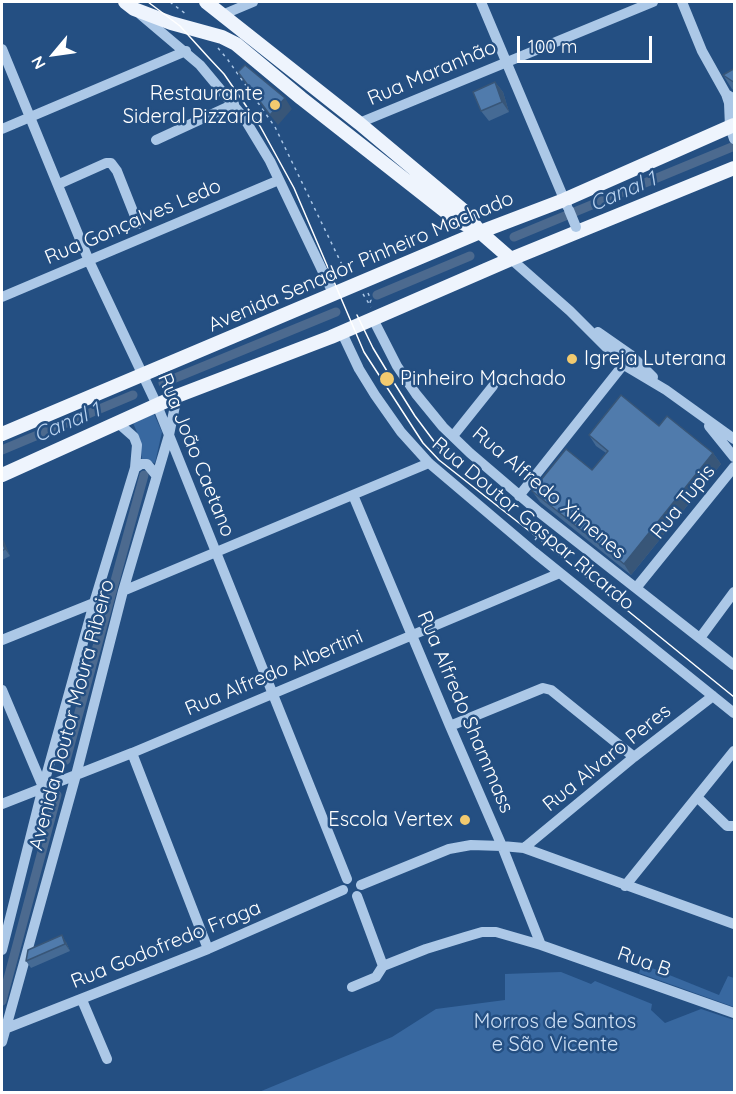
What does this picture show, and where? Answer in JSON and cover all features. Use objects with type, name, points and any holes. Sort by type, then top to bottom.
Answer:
[{"type":"main road","points":[[206,2],[359,123],[463,210],[480,232],[511,259]]},
{"type":"main road","points":[[130,5],[180,26],[222,37],[236,44],[455,219],[480,232]]},
{"type":"main road","points":[[301,98],[345,126],[359,123]]},
{"type":"main road","name":"Avenida Senador Pinheiro Machado","points":[[2,434],[145,377],[334,295],[361,289],[480,232],[567,205],[733,132]]},
{"type":"main road","points":[[2,475],[156,403],[342,333],[374,314],[511,259],[577,229],[735,168]]},
{"type":"street","points":[[222,15],[253,2]]},
{"type":"street","points":[[481,2],[577,229]]},
{"type":"street","name":"Rua Maranhão","points":[[359,123],[652,2]]},
{"type":"street","points":[[682,2],[702,51],[730,96],[733,132]]},
{"type":"street","points":[[130,5],[186,51],[234,104],[253,131],[334,295]]},
{"type":"street","name":"Rua João Caetano","points":[[2,49],[89,261],[156,403],[347,879]]},
{"type":"street","points":[[2,129],[186,51]]},
{"type":"street","points":[[156,140],[234,104]]},
{"type":"street","points":[[59,184],[106,163],[111,163],[117,171],[138,224]]},
{"type":"street","name":"Rua Gonçalves Ledo","points":[[2,297],[279,180]]},
{"type":"street","points":[[511,259],[627,360],[735,439]]},
{"type":"street","name":"Rua Alfredo Ximenes","points":[[374,314],[397,366],[416,394],[453,436],[519,496],[735,665]]},
{"type":"street","name":"Rua Doutor Gaspar Ricardo","points":[[342,333],[359,369],[375,395],[401,432],[429,463],[539,556],[735,713]]},
{"type":"street","points":[[519,496],[627,360]]},
{"type":"street","points":[[453,436],[493,386]]},
{"type":"street","name":"Avenida Doutor Moura Ribeiro","points":[[2,1042],[3,1029],[123,591],[169,435],[177,396]]},
{"type":"street","points":[[699,414],[735,457]]},
{"type":"street","name":"Avenida Doutor Moura Ribeiro","points":[[2,950],[94,603],[135,468],[137,445],[134,437],[117,422]]},
{"type":"street","points":[[123,591],[429,463]]},
{"type":"street","points":[[135,468],[141,464],[147,464],[156,475]]},
{"type":"street","name":"Rua Tupis","points":[[636,588],[735,467]]},
{"type":"street","name":"Rua Alfredo Shammass","points":[[353,495],[502,846],[541,945]]},
{"type":"street","name":"Rua Alfredo Albertini","points":[[2,804],[132,753],[560,573]]},
{"type":"street","points":[[700,638],[735,592]]},
{"type":"street","points":[[2,640],[94,603]]},
{"type":"street","points":[[450,726],[543,688],[551,690],[634,757]]},
{"type":"street","points":[[2,690],[46,786]]},
{"type":"street","name":"Rua Alvaro Peres","points":[[524,848],[712,696]]},
{"type":"street","points":[[626,886],[735,751]]},
{"type":"street","points":[[132,753],[208,949]]},
{"type":"street","points":[[697,797],[728,826],[735,826]]},
{"type":"street","points":[[361,885],[449,849],[471,845],[524,848],[735,924]]},
{"type":"street","points":[[347,879],[356,879],[361,885],[361,891],[357,896],[349,896],[343,890],[343,884],[347,879]]},
{"type":"street","name":"Rua Godofredo Fraga","points":[[3,1029],[208,949],[343,890]]},
{"type":"street","points":[[357,896],[383,966]]},
{"type":"street","name":"Rua B","points":[[352,987],[376,976],[383,966],[426,949],[482,932],[496,932],[541,945],[735,1013]]},
{"type":"street","points":[[82,1000],[107,1059]]},
{"type":"path","points":[[170,2],[189,17]]},
{"type":"path","points":[[202,31],[228,60],[275,127],[350,281],[369,294],[369,305]]},
{"type":"path","points":[[361,289],[374,314]]},
{"type":"path","points":[[539,556],[544,550],[533,541],[545,527]]},
{"type":"green space","points":[[154,414],[162,432],[155,463],[142,460],[140,439],[133,423]]},
{"type":"green space","points":[[642,964],[719,995],[728,976],[734,978],[734,1007],[639,973]]},
{"type":"green space","name":"Morros de Santos e São Vicente","points":[[561,972],[591,984],[595,981],[652,1004],[651,1010],[665,1023],[701,1009],[734,1020],[734,1092],[259,1092],[392,1037],[436,1009],[505,1000],[505,974]]},
{"type":"building","name":"Restaurante Sideral Pizzaria","points":[[245,65],[285,98],[270,115],[238,72]]},
{"type":"building","points":[[735,68],[735,83],[723,75]]},
{"type":"building","points":[[495,82],[502,102],[481,111],[473,92]]},
{"type":"building","points":[[621,395],[659,426],[667,416],[713,453],[624,564],[532,491],[566,449],[592,470],[608,451],[589,435]]},
{"type":"building","points":[[62,935],[65,944],[26,961],[28,950]]},
{"type":"waterway","name":"Canal 1","points":[[514,237],[732,147]]},
{"type":"waterway","name":"Canal 1","points":[[377,295],[470,256]]},
{"type":"waterway","name":"Canal 1","points":[[163,383],[336,312]]},
{"type":"waterway","name":"Canal 1","points":[[2,450],[133,395]]},
{"type":"waterway","points":[[66,760],[144,475]]},
{"type":"waterway","points":[[2,1001],[57,795]]},
{"type":"tram line","points":[[148,2],[180,26],[224,74],[260,126],[294,188],[364,352],[423,443],[439,460],[734,697]]},
{"type":"tram line","points":[[357,315],[393,381],[442,452]]},
{"type":"place","name":"Restaurante Sideral Pizzaria","points":[[275,105]]},
{"type":"place","name":"Igreja Luterana","points":[[572,359]]},
{"type":"place","name":"Pinheiro Machado","points":[[387,379]]},
{"type":"place","name":"Escola Vertex","points":[[465,820]]}]
